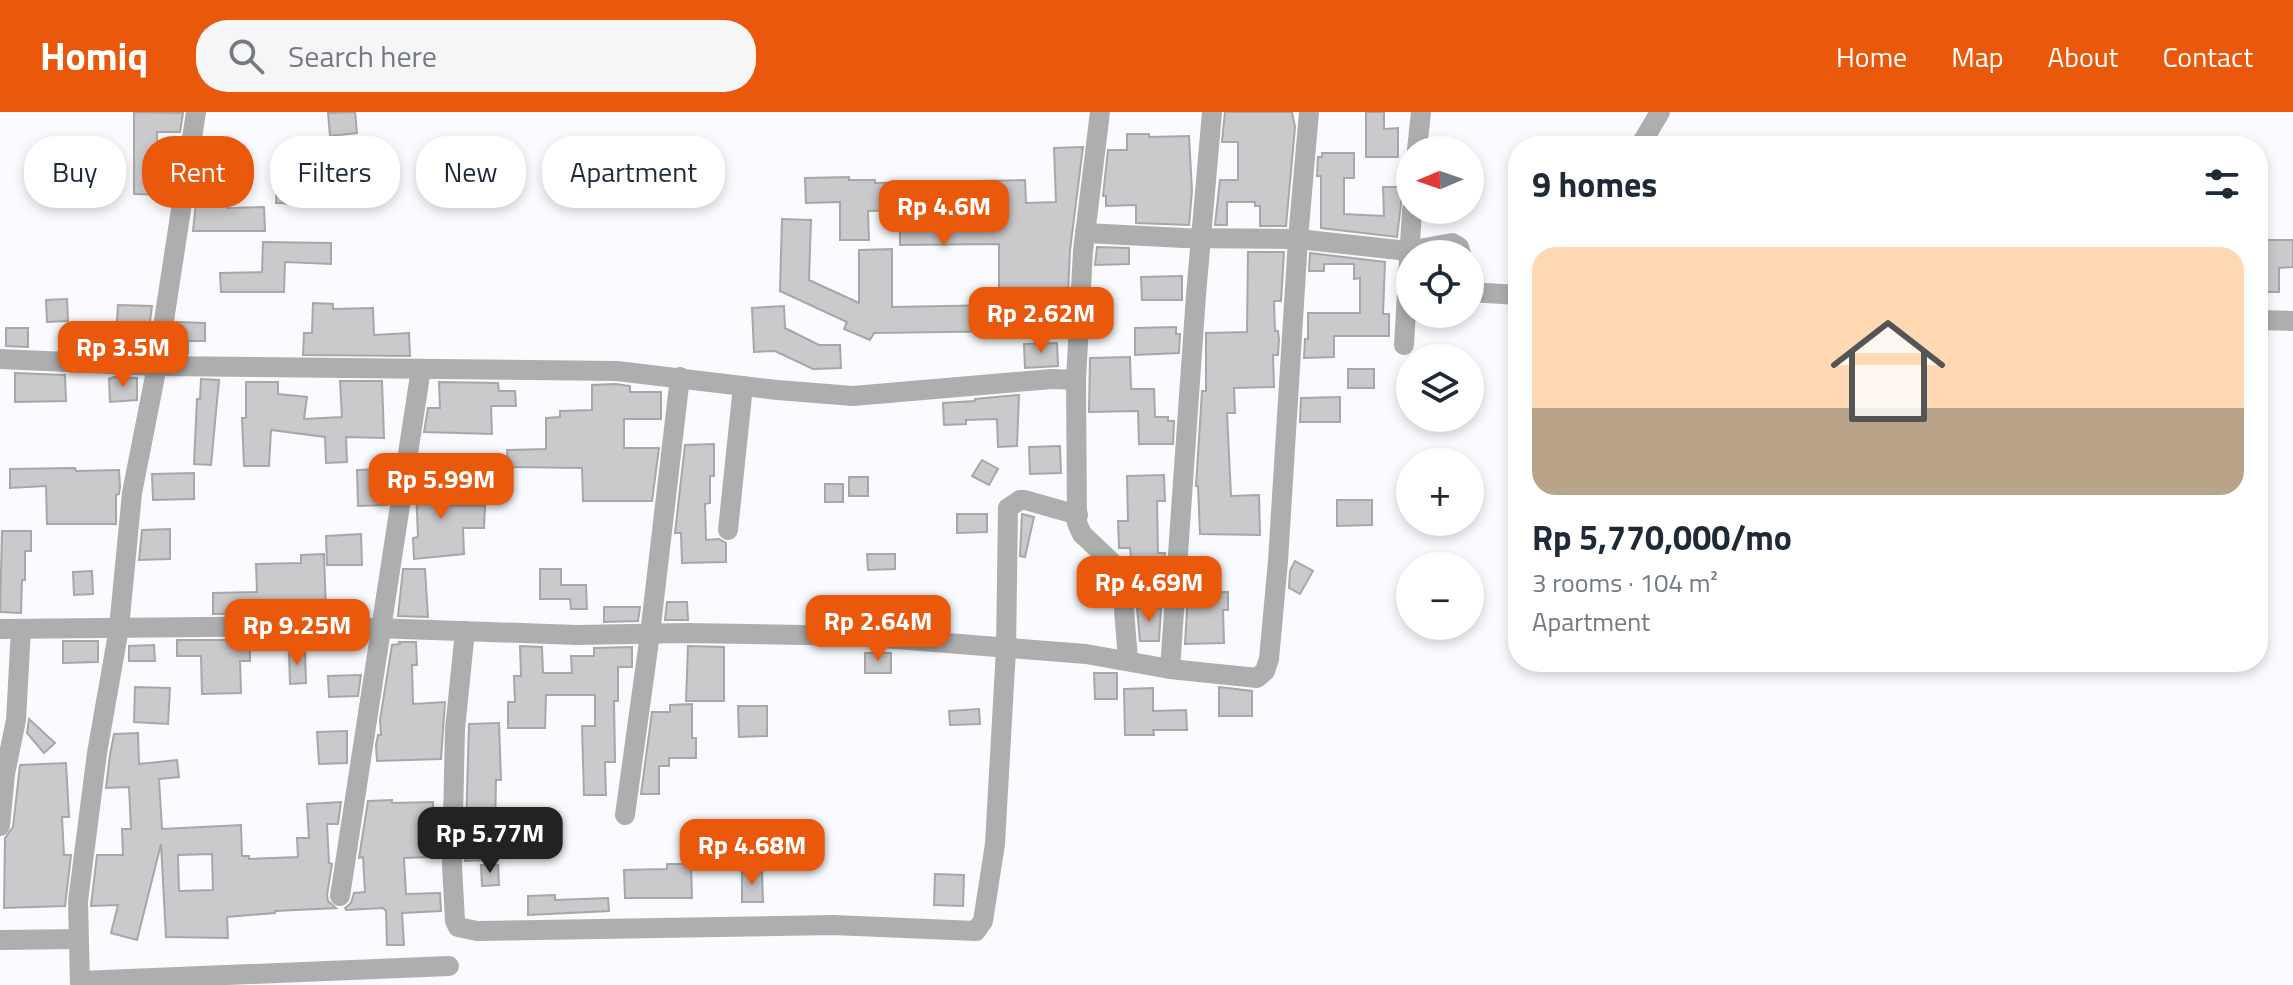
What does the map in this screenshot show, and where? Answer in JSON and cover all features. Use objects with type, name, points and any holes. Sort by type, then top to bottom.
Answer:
[{"type":"street","points":[[196,112],[157,366],[132,493],[119,628],[97,753],[78,901],[80,983],[386,977],[449,966]]},
{"type":"street","points":[[1100,112],[1085,233],[1076,380],[1077,523],[1082,534],[1121,571],[1128,660]]},
{"type":"street","points":[[1170,669],[1212,112]]},
{"type":"street","points":[[0,629],[379,628],[858,636],[1086,654],[1170,669],[1257,678],[1265,671],[1269,659],[1309,112]]},
{"type":"street","points":[[1418,136],[1421,112]]},
{"type":"street","points":[[1646,136],[1660,112]]},
{"type":"street","points":[[1085,233],[1298,239],[1396,250]]},
{"type":"street","points":[[1484,293],[1508,294]]},
{"type":"street","points":[[2268,320],[2293,321]]},
{"type":"street","points":[[0,359],[157,366],[617,371],[853,396],[1052,379],[1076,380]]},
{"type":"street","points":[[340,896],[421,369]]},
{"type":"street","points":[[625,815],[680,377]]},
{"type":"street","points":[[728,530],[743,386]]},
{"type":"street","points":[[465,631],[455,729],[453,893],[455,921],[463,929],[833,925],[976,931],[983,921],[995,844],[1006,649],[1008,508],[1025,500],[1078,515]]},
{"type":"street","points":[[0,826],[5,774],[16,720],[21,629]]},
{"type":"street","points":[[0,940],[78,939]]},
{"type":"building","points":[[134,112],[183,113],[180,132],[157,132],[157,136],[142,136],[142,194],[134,194]]},
{"type":"building","points":[[355,112],[357,133],[330,136],[328,113]]},
{"type":"building","points":[[1225,112],[1292,112],[1295,127],[1286,226],[1260,226],[1260,206],[1255,206],[1255,202],[1227,202],[1227,225],[1215,225],[1220,180],[1238,180],[1238,142],[1222,142]]},
{"type":"building","points":[[1366,112],[1384,112],[1384,129],[1398,128],[1396,157],[1366,157]]},
{"type":"building","points":[[1127,134],[1189,136],[1192,191],[1189,225],[1136,223],[1136,205],[1106,206],[1106,196],[1103,196],[1108,150],[1127,150]]},
{"type":"building","points":[[1083,147],[1070,250],[1067,314],[1021,317],[1021,331],[874,333],[870,340],[844,329],[847,322],[780,291],[782,219],[811,220],[809,280],[859,303],[859,250],[892,249],[892,307],[999,305],[999,244],[900,245],[900,210],[868,211],[869,240],[840,240],[840,202],[806,203],[805,178],[849,177],[849,180],[875,180],[875,183],[1025,180],[1026,203],[1056,202],[1054,148]]},
{"type":"building","points":[[1322,153],[1354,153],[1354,178],[1344,178],[1344,214],[1384,216],[1383,187],[1396,187],[1397,237],[1321,228],[1321,176],[1317,176],[1318,157],[1322,157]]},
{"type":"building","points":[[264,207],[265,231],[193,231],[195,208]]},
{"type":"building","points":[[2268,240],[2293,240],[2293,267],[2279,268],[2279,292],[2268,292]]},
{"type":"building","points":[[263,242],[331,243],[331,264],[285,262],[284,292],[221,292],[220,273],[262,272]]},
{"type":"building","points":[[1097,247],[1129,248],[1129,264],[1095,265]]},
{"type":"building","points":[[1248,252],[1284,252],[1281,301],[1274,301],[1275,331],[1278,331],[1279,339],[1278,355],[1273,355],[1274,387],[1234,388],[1235,413],[1227,413],[1231,496],[1259,495],[1260,535],[1200,534],[1196,486],[1202,391],[1206,391],[1206,333],[1247,332]]},
{"type":"building","points":[[1310,253],[1385,262],[1383,314],[1389,314],[1389,336],[1334,336],[1334,357],[1304,358],[1308,313],[1360,313],[1360,278],[1354,279],[1354,264],[1324,264],[1324,271],[1309,271]]},
{"type":"building","points":[[1182,276],[1182,300],[1142,300],[1141,277]]},
{"type":"building","points":[[67,299],[68,321],[47,322],[46,300]]},
{"type":"building","points":[[313,303],[333,304],[333,309],[373,308],[374,335],[409,333],[410,356],[303,355],[304,333],[312,333]]},
{"type":"building","points":[[118,305],[152,306],[146,352],[115,351]]},
{"type":"building","points":[[784,306],[785,328],[819,345],[840,345],[841,368],[813,369],[775,351],[754,352],[752,308]]},
{"type":"building","points":[[177,322],[205,323],[205,341],[188,341],[188,353],[172,353]]},
{"type":"building","points":[[1176,327],[1176,334],[1180,334],[1179,353],[1135,355],[1135,328]]},
{"type":"building","points":[[6,328],[28,328],[28,347],[6,346]]},
{"type":"building","points":[[1057,343],[1058,366],[1025,368],[1024,344]]},
{"type":"building","points":[[1130,357],[1131,389],[1154,389],[1155,417],[1168,417],[1168,421],[1174,421],[1173,444],[1139,444],[1138,411],[1089,412],[1090,358]]},
{"type":"building","points":[[1348,369],[1374,369],[1374,388],[1348,388]]},
{"type":"building","points":[[15,373],[65,375],[66,401],[15,402]]},
{"type":"building","points":[[137,378],[137,400],[110,402],[109,379]]},
{"type":"building","points":[[201,379],[219,380],[211,465],[194,464]]},
{"type":"building","points":[[340,381],[382,381],[384,438],[346,437],[347,462],[326,463],[325,437],[271,430],[269,466],[244,466],[242,418],[246,418],[246,382],[278,382],[278,394],[307,397],[304,419],[342,417]]},
{"type":"building","points":[[439,382],[498,383],[499,391],[515,391],[516,406],[491,406],[492,434],[424,432],[428,408],[440,408]]},
{"type":"building","points":[[592,385],[630,386],[630,392],[661,392],[661,419],[624,419],[624,448],[659,448],[652,501],[583,501],[582,468],[508,467],[507,450],[546,449],[546,418],[560,417],[560,411],[592,410]]},
{"type":"building","points":[[1019,395],[1017,446],[998,447],[997,419],[966,420],[966,424],[944,425],[943,403]]},
{"type":"building","points":[[1340,397],[1340,422],[1300,422],[1301,398]]},
{"type":"building","points":[[714,444],[710,503],[705,504],[706,540],[719,539],[726,543],[726,562],[682,563],[681,533],[675,533],[685,445]]},
{"type":"building","points":[[1060,446],[1061,473],[1030,474],[1029,447]]},
{"type":"building","points":[[982,460],[998,469],[989,485],[972,476]]},
{"type":"building","points":[[75,468],[76,471],[119,470],[116,524],[47,524],[46,486],[10,488],[10,469]]},
{"type":"building","points":[[385,469],[387,505],[358,506],[357,470]]},
{"type":"building","points":[[435,469],[437,505],[485,506],[484,528],[463,528],[464,554],[414,559],[413,538],[418,537],[416,489],[419,470]]},
{"type":"building","points":[[194,473],[194,499],[153,500],[152,474]]},
{"type":"building","points":[[1164,475],[1165,501],[1157,501],[1158,553],[1165,553],[1163,578],[1147,579],[1147,602],[1136,602],[1130,548],[1119,548],[1118,521],[1128,521],[1127,476]]},
{"type":"building","points":[[849,477],[868,477],[868,496],[849,496]]},
{"type":"building","points":[[825,484],[843,484],[843,502],[825,502]]},
{"type":"building","points":[[1337,500],[1372,500],[1372,525],[1337,526]]},
{"type":"building","points":[[957,514],[987,514],[987,532],[957,533]]},
{"type":"building","points":[[1022,514],[1034,517],[1025,557],[1020,556]]},
{"type":"building","points":[[170,529],[170,559],[139,560],[142,530]]},
{"type":"building","points":[[2,531],[31,531],[31,551],[25,551],[21,613],[0,612]]},
{"type":"building","points":[[361,534],[362,565],[327,565],[326,536]]},
{"type":"building","points":[[324,554],[326,613],[213,614],[213,593],[257,592],[256,564],[301,563],[301,555]]},
{"type":"building","points":[[867,554],[895,554],[895,569],[868,570]]},
{"type":"building","points":[[1295,561],[1313,571],[1300,594],[1289,588],[1290,571]]},
{"type":"building","points":[[403,569],[425,569],[428,617],[398,616]]},
{"type":"building","points":[[540,569],[561,569],[561,585],[586,585],[587,609],[571,609],[570,599],[540,599]]},
{"type":"building","points":[[92,571],[93,594],[74,595],[73,572]]},
{"type":"building","points":[[1228,592],[1228,610],[1223,610],[1224,643],[1185,644],[1188,593]]},
{"type":"building","points":[[845,601],[861,601],[861,623],[845,623]]},
{"type":"building","points":[[667,602],[687,602],[688,620],[665,620]]},
{"type":"building","points":[[604,607],[640,607],[638,621],[604,622]]},
{"type":"building","points":[[1137,608],[1161,608],[1159,641],[1140,641]]},
{"type":"building","points":[[177,640],[250,640],[250,661],[240,661],[241,693],[202,694],[201,656],[177,656]]},
{"type":"building","points":[[63,641],[98,641],[98,662],[63,663]]},
{"type":"building","points":[[416,642],[417,665],[412,665],[413,704],[445,702],[441,759],[377,761],[376,745],[378,735],[381,735],[380,720],[392,645]]},
{"type":"building","points":[[154,645],[155,661],[129,661],[129,646]]},
{"type":"building","points":[[520,646],[542,647],[543,673],[572,673],[571,656],[594,656],[594,648],[632,647],[632,667],[618,667],[618,701],[614,701],[615,762],[605,762],[606,795],[584,795],[582,726],[595,726],[595,695],[546,695],[545,728],[508,728],[508,702],[515,702],[514,676],[521,676]]},
{"type":"building","points":[[688,646],[724,647],[724,701],[686,701]]},
{"type":"building","points":[[289,650],[305,650],[306,683],[290,684]]},
{"type":"building","points":[[865,653],[891,653],[891,673],[865,673]]},
{"type":"building","points":[[1094,673],[1117,673],[1117,699],[1095,699]]},
{"type":"building","points":[[361,675],[358,696],[329,697],[328,676]]},
{"type":"building","points":[[135,687],[170,688],[168,724],[134,722]]},
{"type":"building","points":[[1219,687],[1252,691],[1252,716],[1219,716]]},
{"type":"building","points":[[1153,688],[1153,711],[1186,710],[1187,730],[1153,730],[1154,735],[1125,735],[1124,689]]},
{"type":"building","points":[[692,704],[692,738],[696,738],[696,758],[669,758],[669,766],[659,766],[659,794],[641,794],[652,712],[670,712],[670,705]]},
{"type":"building","points":[[738,706],[767,706],[767,736],[739,737]]},
{"type":"building","points":[[979,709],[980,724],[950,725],[949,711]]},
{"type":"building","points":[[29,719],[55,743],[44,753],[27,733]]},
{"type":"building","points":[[499,723],[501,780],[496,780],[495,830],[488,830],[489,860],[465,861],[469,724]]},
{"type":"building","points":[[347,731],[347,763],[319,764],[317,732]]},
{"type":"building","points":[[138,733],[139,764],[177,760],[179,777],[159,779],[162,829],[241,825],[242,856],[249,856],[249,859],[298,857],[297,838],[309,838],[307,804],[341,802],[338,824],[327,824],[329,863],[332,864],[327,895],[328,901],[336,908],[227,917],[228,938],[166,937],[161,844],[137,940],[111,933],[118,905],[91,906],[97,855],[123,855],[122,829],[131,829],[129,787],[106,788],[114,734]],"holes":[[[212,854],[213,890],[179,891],[178,855]]]},
{"type":"building","points":[[66,763],[69,817],[62,817],[64,855],[71,855],[65,906],[4,908],[5,838],[13,827],[20,765]]},
{"type":"building","points":[[392,800],[392,803],[433,802],[434,825],[428,826],[429,857],[404,858],[406,894],[440,893],[441,911],[402,913],[404,945],[387,945],[386,911],[383,908],[345,908],[351,903],[354,893],[365,892],[363,857],[359,858],[368,801]]},
{"type":"building","points":[[667,864],[691,864],[692,898],[625,898],[624,870],[667,869]]},
{"type":"building","points":[[481,865],[498,865],[499,885],[482,886]]},
{"type":"building","points":[[742,872],[762,872],[763,902],[742,902]]},
{"type":"building","points":[[935,874],[964,875],[963,906],[934,905]]},
{"type":"building","points":[[555,895],[555,900],[608,898],[609,911],[528,915],[528,896]]}]
